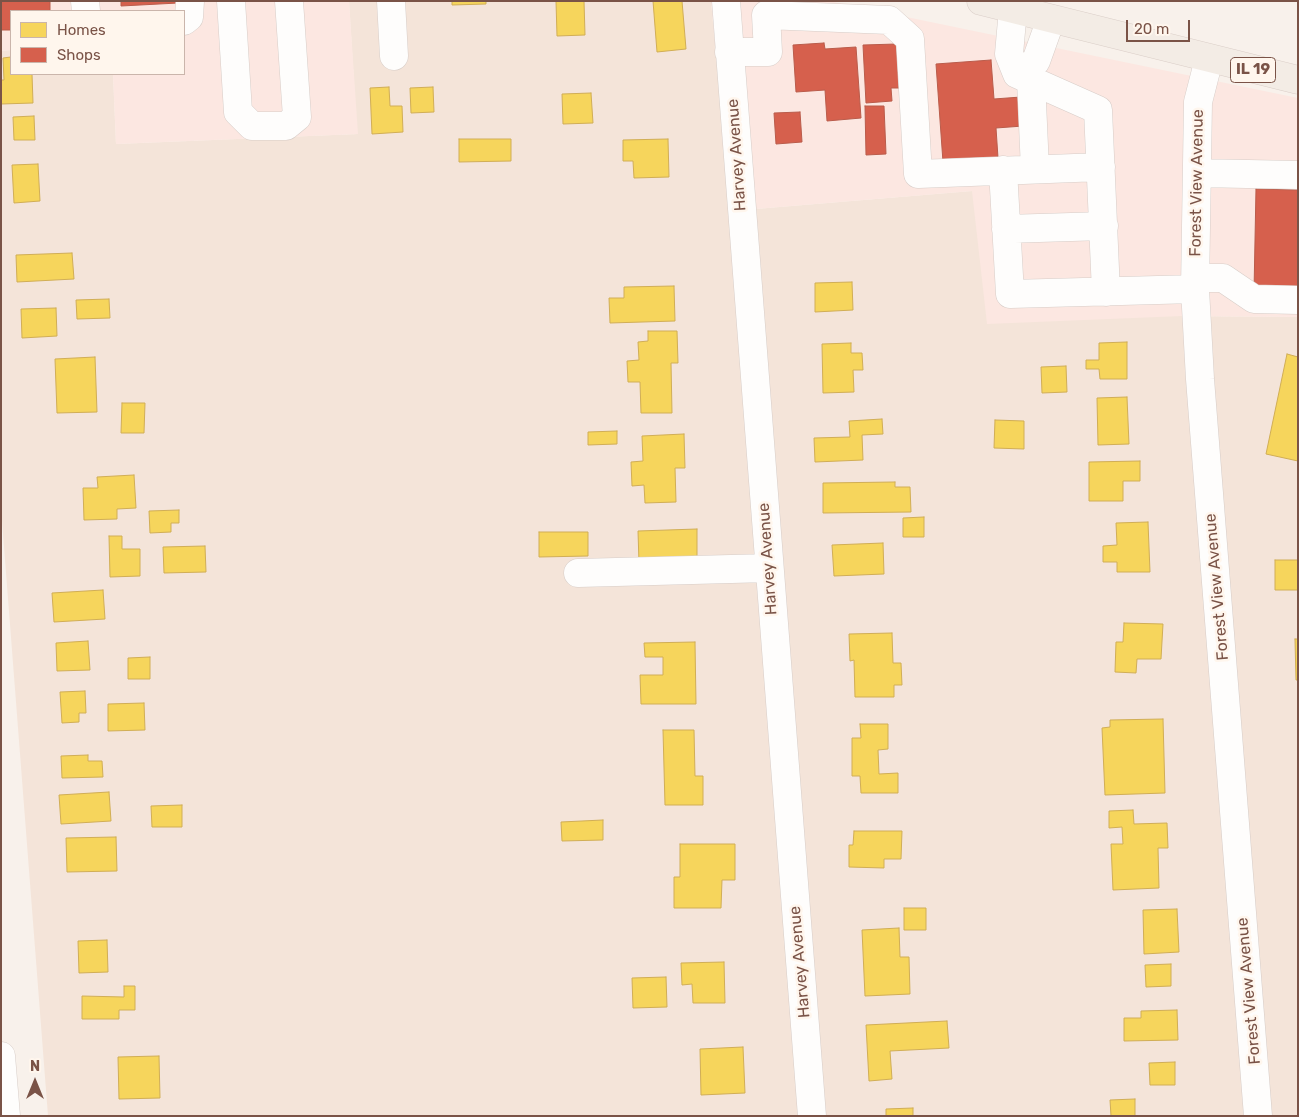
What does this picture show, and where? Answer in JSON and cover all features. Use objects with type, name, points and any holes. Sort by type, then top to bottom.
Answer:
[{"type":"main road","name":"IL 19","points":[[981,1],[1298,80]]},
{"type":"street","points":[[185,20],[189,17],[190,1]]},
{"type":"street","points":[[231,1],[238,112],[252,126],[286,126],[297,117],[289,1]]},
{"type":"street","points":[[390,1],[394,56]]},
{"type":"street","name":"Harvey Avenue","points":[[726,1],[812,1116]]},
{"type":"street","points":[[729,52],[768,52],[766,15],[826,9],[891,10],[910,39],[918,174],[1101,167]]},
{"type":"street","points":[[1013,9],[1008,54],[1024,77],[1035,169]]},
{"type":"street","points":[[1024,77],[1036,61],[1051,19]]},
{"type":"street","name":"Forest View Avenue","points":[[1209,59],[1199,96],[1195,284],[1200,378],[1258,1116]]},
{"type":"street","points":[[1024,77],[1098,110],[1106,292]]},
{"type":"street","points":[[1003,170],[1010,294],[1106,292],[1195,284],[1224,278],[1254,299],[1298,300]]},
{"type":"street","points":[[1197,172],[1298,175]]},
{"type":"street","points":[[1006,229],[1104,226]]},
{"type":"street","points":[[578,573],[769,568]]},
{"type":"street","points":[[1,1056],[6,1116]]},
{"type":"shaded area","points":[[1,1],[349,1],[358,134],[116,144],[113,75],[185,75],[185,10],[10,10],[10,50],[1,51]]},
{"type":"shaded area","points":[[349,1],[711,1],[731,211],[972,191],[1182,316],[1298,317],[1298,1116],[48,1116],[1,508],[1,51],[10,50],[10,75],[113,75],[116,144],[357,134]]},
{"type":"shaded area","points":[[711,1],[829,1],[1298,98],[1298,317],[1182,316],[987,324],[972,191],[731,211]]},
{"type":"building: Homes","points":[[452,1],[486,1],[486,4],[452,5]]},
{"type":"building: Homes","points":[[556,1],[584,1],[585,35],[557,36]]},
{"type":"building: Homes","points":[[653,1],[682,1],[686,49],[657,52]]},
{"type":"building: Homes","points":[[10,57],[10,75],[32,75],[33,103],[1,104],[1,80],[4,80],[3,58]]},
{"type":"building: Homes","points":[[389,87],[390,106],[402,106],[403,132],[372,134],[370,88]]},
{"type":"building: Homes","points":[[433,87],[434,112],[411,113],[410,88]]},
{"type":"building: Homes","points":[[591,93],[593,123],[563,124],[562,94]]},
{"type":"building: Homes","points":[[34,116],[35,140],[14,140],[13,117]]},
{"type":"building: Homes","points":[[459,139],[511,139],[511,161],[459,162]]},
{"type":"building: Homes","points":[[668,139],[669,177],[634,178],[633,161],[623,161],[623,140]]},
{"type":"building: Homes","points":[[38,164],[40,201],[14,203],[12,165]]},
{"type":"building: Homes","points":[[72,253],[74,279],[17,282],[16,255]]},
{"type":"building: Homes","points":[[852,282],[853,310],[815,312],[815,283]]},
{"type":"building: Homes","points":[[674,286],[675,321],[610,323],[609,298],[624,298],[624,287]]},
{"type":"building: Homes","points":[[109,299],[110,318],[77,319],[76,300]]},
{"type":"building: Homes","points":[[56,308],[57,336],[22,338],[21,309]]},
{"type":"building: Homes","points":[[648,331],[677,331],[678,363],[671,363],[672,413],[641,413],[640,382],[628,382],[627,361],[639,360],[638,342],[648,341]]},
{"type":"building: Homes","points":[[1127,342],[1127,379],[1100,379],[1099,369],[1086,369],[1086,360],[1099,360],[1099,343]]},
{"type":"building: Homes","points":[[851,343],[851,353],[862,353],[863,370],[853,370],[854,392],[823,393],[822,344]]},
{"type":"building: Homes","points":[[1287,354],[1298,357],[1298,461],[1266,454]]},
{"type":"building: Homes","points":[[95,357],[97,412],[57,413],[55,359]]},
{"type":"building: Homes","points":[[1066,366],[1067,392],[1042,393],[1041,367]]},
{"type":"building: Homes","points":[[1127,397],[1129,444],[1098,445],[1097,398]]},
{"type":"building: Homes","points":[[122,403],[145,403],[144,433],[121,433]]},
{"type":"building: Homes","points":[[882,419],[883,434],[862,435],[863,460],[815,462],[814,438],[850,437],[849,421]]},
{"type":"building: Homes","points":[[995,420],[1024,421],[1024,449],[994,448]]},
{"type":"building: Homes","points":[[617,431],[617,444],[588,445],[588,432]]},
{"type":"building: Homes","points":[[684,434],[685,468],[675,468],[676,502],[645,503],[644,485],[632,486],[631,462],[643,461],[642,436]]},
{"type":"building: Homes","points":[[1140,461],[1140,481],[1123,481],[1123,501],[1089,501],[1089,462]]},
{"type":"building: Homes","points":[[134,475],[136,508],[117,509],[117,519],[84,520],[83,488],[98,488],[97,477]]},
{"type":"building: Homes","points":[[895,482],[895,487],[910,487],[911,512],[823,513],[823,483]]},
{"type":"building: Homes","points":[[179,510],[179,523],[171,523],[171,532],[150,533],[149,511]]},
{"type":"building: Homes","points":[[924,517],[924,537],[903,537],[903,518]]},
{"type":"building: Homes","points":[[1148,522],[1150,572],[1117,572],[1117,562],[1103,562],[1103,546],[1117,545],[1116,523]]},
{"type":"building: Homes","points":[[697,529],[697,562],[639,563],[638,531]]},
{"type":"building: Homes","points":[[539,532],[588,532],[588,556],[539,557]]},
{"type":"building: Homes","points":[[109,536],[122,536],[122,549],[140,549],[140,576],[110,577]]},
{"type":"building: Homes","points":[[883,543],[884,574],[834,576],[832,545]]},
{"type":"building: Homes","points":[[205,546],[206,572],[164,573],[163,547]]},
{"type":"building: Homes","points":[[1275,560],[1298,560],[1298,590],[1275,590]]},
{"type":"building: Homes","points":[[103,590],[105,619],[54,622],[52,593]]},
{"type":"building: Homes","points":[[1124,623],[1163,624],[1161,659],[1137,659],[1136,673],[1115,672],[1116,642],[1123,642]]},
{"type":"building: Homes","points":[[892,633],[893,663],[901,663],[902,685],[894,685],[894,697],[855,697],[854,660],[850,661],[849,634]]},
{"type":"building: Homes","points":[[1295,639],[1298,639],[1298,680],[1296,680]]},
{"type":"building: Homes","points":[[88,641],[90,670],[57,671],[56,643]]},
{"type":"building: Homes","points":[[695,642],[696,704],[641,704],[640,675],[663,675],[663,657],[645,657],[644,643]]},
{"type":"building: Homes","points":[[150,657],[150,679],[128,679],[128,658]]},
{"type":"building: Homes","points":[[85,691],[86,713],[79,713],[79,722],[62,723],[60,692]]},
{"type":"building: Homes","points":[[144,703],[145,730],[108,731],[108,704]]},
{"type":"building: Homes","points":[[1163,719],[1165,793],[1105,795],[1102,728],[1110,727],[1110,720]]},
{"type":"building: Homes","points":[[860,724],[888,724],[888,749],[878,750],[879,774],[898,773],[898,793],[861,793],[860,776],[852,776],[852,738],[861,738]]},
{"type":"building: Homes","points":[[663,730],[694,730],[695,776],[703,776],[703,805],[665,805]]},
{"type":"building: Homes","points":[[88,755],[88,761],[102,761],[103,777],[62,778],[61,756]]},
{"type":"building: Homes","points":[[109,792],[111,821],[61,824],[59,795]]},
{"type":"building: Homes","points":[[182,805],[182,827],[152,827],[151,806]]},
{"type":"building: Homes","points":[[1133,810],[1134,824],[1167,823],[1168,848],[1158,848],[1159,888],[1113,890],[1111,844],[1123,844],[1122,827],[1109,828],[1109,811]]},
{"type":"building: Homes","points":[[603,820],[603,840],[562,841],[561,822]]},
{"type":"building: Homes","points":[[854,831],[902,831],[901,859],[884,859],[884,868],[849,867],[849,845],[853,845]]},
{"type":"building: Homes","points":[[116,837],[117,871],[67,872],[66,838]]},
{"type":"building: Homes","points":[[680,844],[735,844],[735,880],[722,880],[721,908],[674,908],[674,877],[680,877]]},
{"type":"building: Homes","points":[[904,908],[926,908],[926,930],[904,930]]},
{"type":"building: Homes","points":[[1177,909],[1179,952],[1144,954],[1143,910]]},
{"type":"building: Homes","points":[[899,928],[900,957],[909,957],[910,994],[865,996],[862,930]]},
{"type":"building: Homes","points":[[107,940],[108,972],[79,973],[78,941]]},
{"type":"building: Homes","points":[[724,962],[725,1003],[693,1003],[692,984],[682,985],[681,963]]},
{"type":"building: Homes","points":[[1171,964],[1171,986],[1146,987],[1145,965]]},
{"type":"building: Homes","points":[[666,977],[667,1007],[633,1008],[632,978]]},
{"type":"building: Homes","points":[[124,986],[135,986],[135,1010],[119,1010],[119,1019],[82,1019],[82,996],[124,997]]},
{"type":"building: Homes","points":[[1177,1010],[1178,1040],[1124,1041],[1124,1018],[1141,1018],[1141,1011]]},
{"type":"building: Homes","points":[[947,1021],[949,1048],[890,1051],[892,1079],[869,1081],[866,1025]]},
{"type":"building: Homes","points":[[743,1047],[745,1093],[701,1095],[700,1049]]},
{"type":"building: Homes","points":[[159,1056],[160,1098],[119,1099],[118,1057]]},
{"type":"building: Homes","points":[[1175,1062],[1175,1085],[1150,1085],[1149,1063]]},
{"type":"building: Homes","points":[[1135,1099],[1135,1116],[1111,1116],[1110,1100]]},
{"type":"building: Homes","points":[[913,1108],[913,1116],[886,1116],[886,1109]]},
{"type":"building: Shops","points":[[1,1],[50,1],[50,10],[10,10],[10,30],[1,30]]},
{"type":"building: Shops","points":[[121,1],[178,1],[178,3],[121,6]]},
{"type":"building: Shops","points":[[824,43],[825,49],[856,47],[861,118],[827,121],[825,90],[796,92],[793,45]]},
{"type":"building: Shops","points":[[897,44],[899,88],[891,88],[892,101],[866,103],[863,45]]},
{"type":"building: Shops","points":[[991,60],[994,99],[1021,97],[1023,126],[996,128],[998,158],[943,162],[936,64]]},
{"type":"building: Shops","points":[[865,106],[884,106],[886,154],[866,155]]},
{"type":"building: Shops","points":[[800,112],[802,142],[776,144],[774,113]]},
{"type":"building: Shops","points":[[1256,189],[1298,190],[1298,293],[1254,292]]}]
